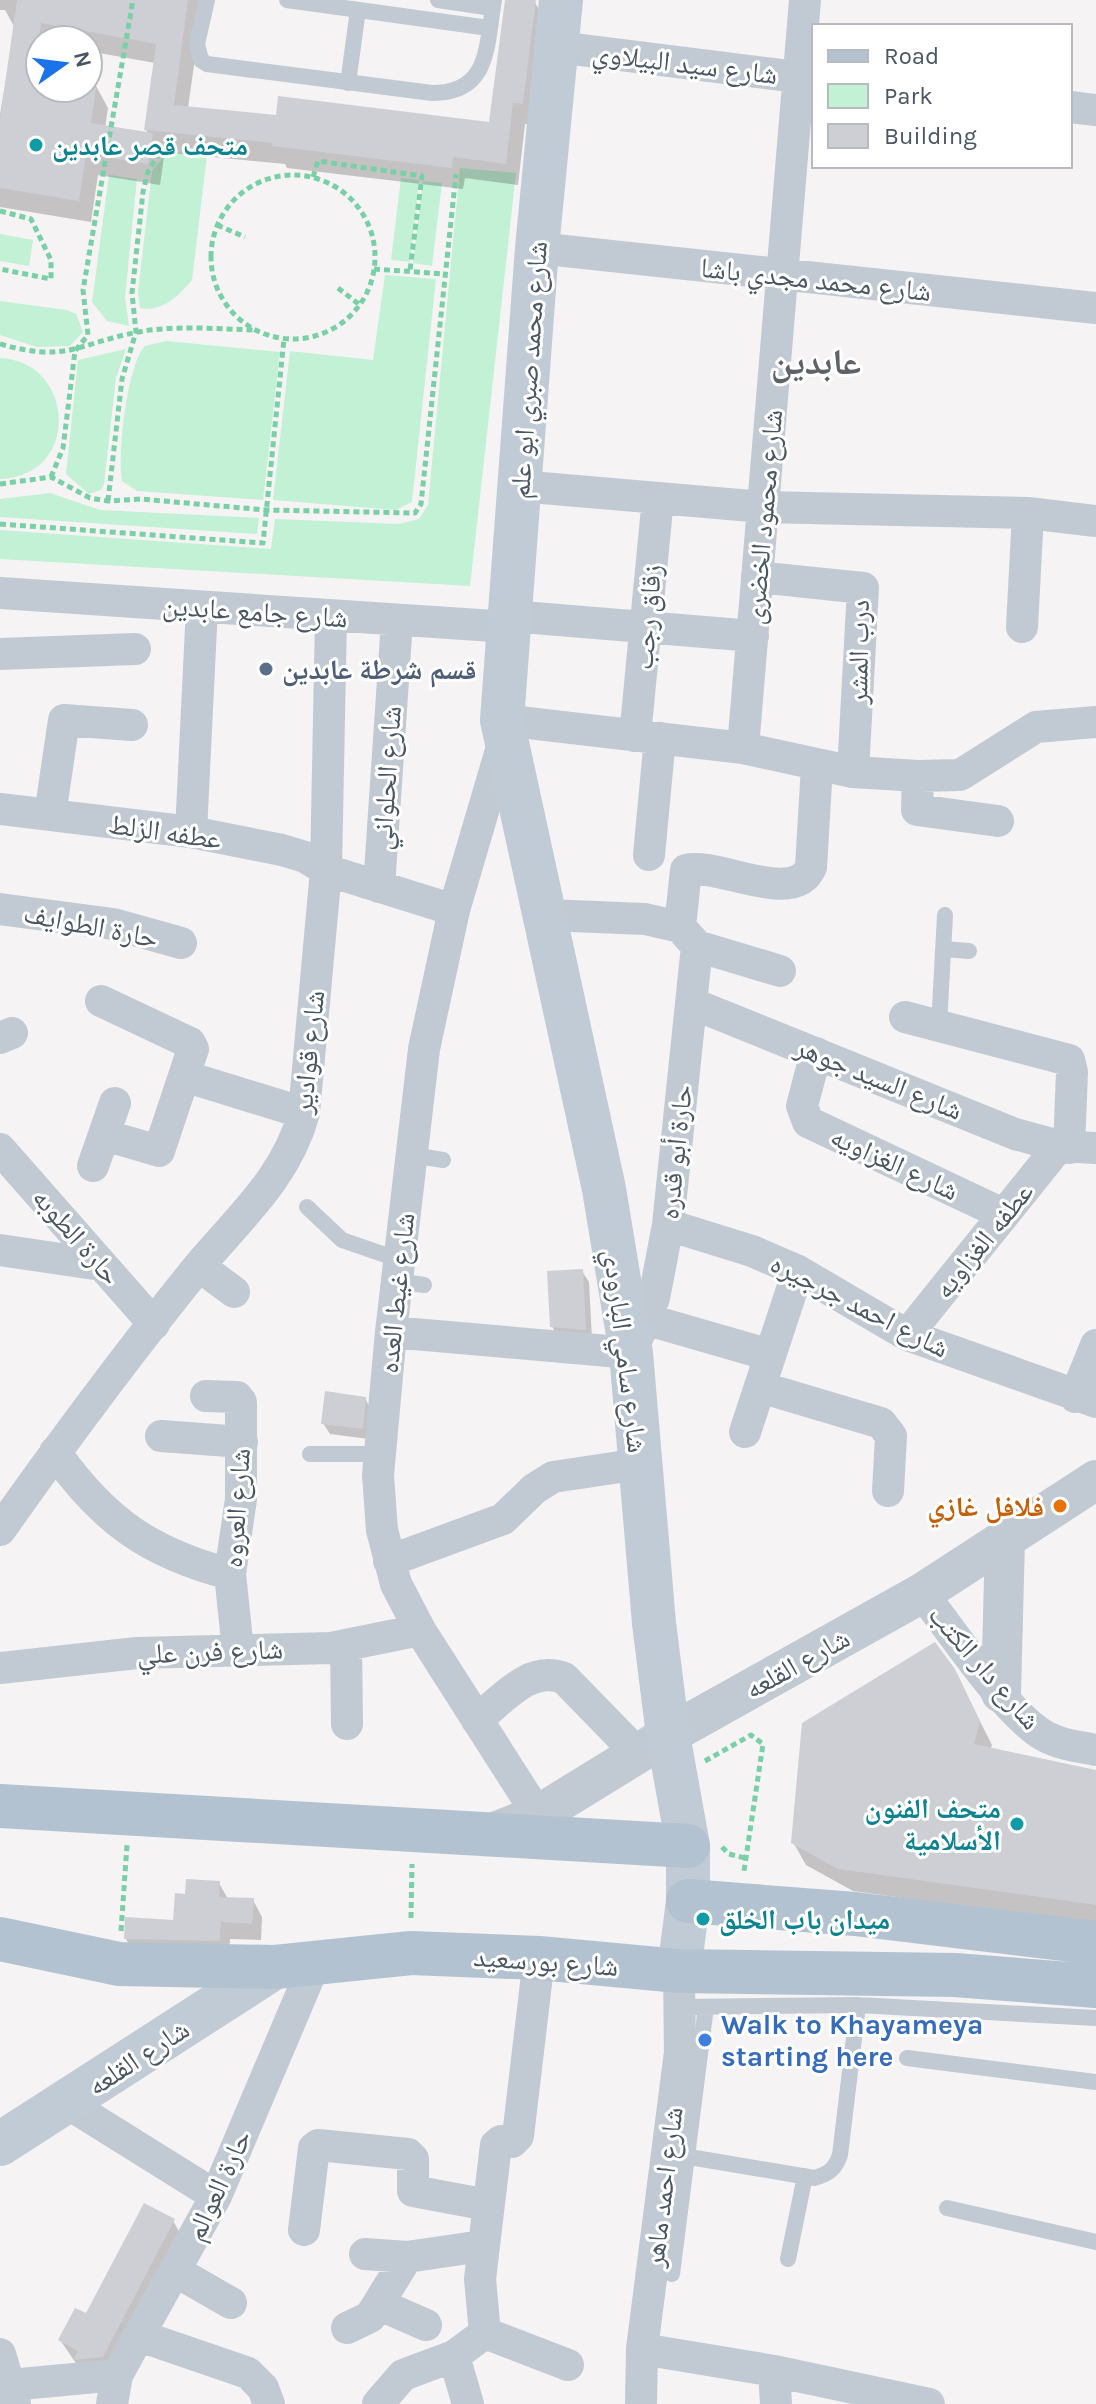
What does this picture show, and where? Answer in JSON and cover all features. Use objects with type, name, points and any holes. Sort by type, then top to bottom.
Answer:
[{"type":"main road","name":"شارع محمد صبري ابو علم","points":[[503,730],[537,248],[561,0]]},
{"type":"main road","name":"شارع سامي البارودي","points":[[503,730],[547,915],[638,1336],[640,1464],[667,1752],[704,1844],[688,1901],[689,1995]]},
{"type":"main road","points":[[0,1806],[704,1844]]},
{"type":"main road","points":[[688,1901],[855,1914],[1096,1943]]},
{"type":"main road","name":"شارع بورسعيد","points":[[0,1939],[119,1964],[296,1964],[411,1953],[539,1958],[689,1995],[955,1975],[1096,1986]]},
{"type":"main road","name":"شارع القلعه","points":[[0,2144],[296,1964]]},
{"type":"street","name":"شارع محمود الخضرى","points":[[743,748],[782,276],[806,78],[805,0]]},
{"type":"street","name":"شارع سيد البيلاوي","points":[[557,47],[806,78]]},
{"type":"street","points":[[1072,107],[1096,110]]},
{"type":"street","name":"شارع محمد مجدي باشا","points":[[537,248],[1096,308]]},
{"type":"street","points":[[519,486],[763,507],[1028,513],[1096,521]]},
{"type":"street","name":"زقاق رجب","points":[[647,737],[646,628],[658,498]]},
{"type":"street","points":[[1022,627],[1028,513]]},
{"type":"street","name":"درب المشر","points":[[757,577],[863,588],[853,772]]},
{"type":"street","name":"شارع جامع عابدين","points":[[0,593],[397,621],[510,622],[753,636]]},
{"type":"street","points":[[191,832],[202,607]]},
{"type":"street","name":"شارع قوادير","points":[[0,1530],[55,1452],[199,1266],[261,1198],[286,1164],[304,1113],[326,870],[331,616]]},
{"type":"street","name":"شارع الحلواني","points":[[379,887],[397,621]]},
{"type":"street","points":[[0,654],[135,649]]},
{"type":"street","points":[[50,815],[64,720],[132,725]]},
{"type":"street","points":[[503,730],[647,737],[743,748],[853,772],[918,776],[960,775],[1036,727],[1096,722]]},
{"type":"street","name":"شارع غيط العده","points":[[503,730],[454,910],[424,1049],[427,1158],[407,1275],[391,1332],[380,1454],[382,1530],[396,1584],[420,1630],[538,1815]]},
{"type":"street","points":[[647,737],[649,855]]},
{"type":"street","name":"حارة أبو قدره","points":[[638,1336],[654,1298],[668,1225],[691,1003],[686,870],[773,883],[799,881],[811,867],[817,766]]},
{"type":"street","points":[[918,776],[917,810],[998,821]]},
{"type":"street","name":"عطفه الزلط","points":[[0,809],[191,832],[282,850],[305,857],[326,870],[454,910]]},
{"type":"street","name":"حارة الطوايف","points":[[0,909],[113,924],[181,943]]},
{"type":"street","points":[[547,915],[645,919],[780,971]]},
{"type":"street","points":[[101,1001],[190,1043],[193,1049],[159,1151],[104,1135]]},
{"type":"street","name":"شارع السيد جوهر","points":[[691,1003],[1015,1134],[1075,1148]]},
{"type":"street","points":[[905,1017],[1069,1060],[1075,1148]]},
{"type":"street","name":"شارع الغزاويه","points":[[816,1053],[802,1106],[808,1122],[1003,1214]]},
{"type":"street","points":[[184,1076],[304,1113]]},
{"type":"street","points":[[93,1166],[115,1103]]},
{"type":"street","name":"عطفه الغزاويه","points":[[907,1335],[1003,1214],[1075,1148]]},
{"type":"street","name":"حارة الطوبه","points":[[0,1149],[154,1324]]},
{"type":"street","name":"شارع احمد جرجيره","points":[[668,1225],[752,1251],[798,1271],[907,1335],[1085,1400]]},
{"type":"street","points":[[0,1250],[101,1265]]},
{"type":"street","points":[[199,1266],[234,1292]]},
{"type":"street","points":[[745,1432],[798,1271]]},
{"type":"street","points":[[391,1332],[638,1336],[770,1355]]},
{"type":"street","points":[[1085,1400],[1096,1345]]},
{"type":"street","points":[[760,1387],[881,1423],[891,1436],[888,1491]]},
{"type":"street","name":"شارع العروه","points":[[206,1396],[240,1399],[241,1499],[230,1574],[238,1650]]},
{"type":"street","points":[[161,1436],[242,1442]]},
{"type":"street","points":[[55,1452],[81,1488],[113,1520],[137,1537],[189,1564],[230,1574]]},
{"type":"street","points":[[389,1561],[503,1519],[534,1489],[553,1477],[640,1464]]},
{"type":"street","name":"شارع القلعه","points":[[492,1833],[538,1815],[667,1752],[1096,1480]]},
{"type":"street","points":[[1001,1693],[1005,1540]]},
{"type":"street","name":"شارع دار الكتب","points":[[922,1593],[1001,1693],[1038,1732],[1057,1742],[1096,1750]]},
{"type":"street","name":"شارع فرن علي","points":[[0,1668],[137,1653],[346,1646],[420,1630]]},
{"type":"street","points":[[346,1646],[347,1724]]},
{"type":"street","points":[[477,1720],[538,1673],[550,1673],[564,1678],[667,1752]]},
{"type":"street","points":[[485,2333],[480,2279],[496,2145],[501,2141],[512,2142],[518,2136],[539,1958]]},
{"type":"street","name":"حارة العوالم","points":[[114,2390],[216,2196],[296,1964]]},
{"type":"street","name":"شارع احمد ماهر","points":[[641,2404],[642,2349],[677,2155],[680,2052],[689,1995]]},
{"type":"street","points":[[67,2103],[216,2196]]},
{"type":"street","points":[[304,2230],[315,2147],[408,2154],[413,2159],[413,2191],[488,2205]]},
{"type":"street","points":[[365,2254],[407,2257],[482,2246]]},
{"type":"street","points":[[347,2328],[366,2322],[407,2257]]},
{"type":"street","points":[[175,2271],[231,2303]]},
{"type":"street","points":[[378,2304],[426,2325]]},
{"type":"street","points":[[378,2404],[403,2375],[454,2356],[485,2333]]},
{"type":"street","points":[[485,2333],[568,2365]]},
{"type":"street","points":[[140,2336],[248,2373],[263,2388],[269,2404]]},
{"type":"street","points":[[642,2349],[774,2371],[929,2404]]},
{"type":"street","points":[[0,2354],[12,2394],[114,2390]]},
{"type":"street","points":[[454,2356],[468,2404]]},
{"type":"street","points":[[774,2371],[776,2404]]},
{"type":"lane","points":[[207,0],[197,44],[201,60],[207,64],[432,93],[459,90],[481,70],[493,4],[438,0]]},
{"type":"lane","points":[[287,0],[489,28]]},
{"type":"lane","points":[[348,83],[358,10]]},
{"type":"lane","points":[[939,1026],[945,915]]},
{"type":"lane","points":[[943,949],[969,951]]},
{"type":"lane","points":[[307,1207],[342,1240],[407,1275]]},
{"type":"lane","points":[[310,1454],[380,1454]]},
{"type":"lane","points":[[689,1995],[1096,2018]]},
{"type":"lane","points":[[672,2274],[677,2155],[805,2176],[826,2175],[836,2167],[858,2005]]},
{"type":"lane","points":[[907,2058],[1096,2082]]},
{"type":"lane","points":[[788,2259],[805,2176]]},
{"type":"lane","points":[[947,2208],[1096,2242]]},
{"type":"path","points":[[51,477],[63,448],[75,351],[88,335],[83,290],[133,0]]},
{"type":"path","points":[[108,501],[122,379],[136,332],[132,293],[143,192],[148,171],[163,148]]},
{"type":"path","points":[[313,177],[318,161],[422,176],[410,270]]},
{"type":"path","points":[[0,344],[44,354],[75,351],[136,332],[194,328],[256,330],[284,339],[307,338],[328,331],[360,305],[374,269],[374,245],[367,222],[354,202],[336,186],[313,177],[290,174],[267,178],[246,189],[229,204],[217,225],[211,261],[221,296],[236,316],[256,330]]},
{"type":"path","points":[[0,484],[51,477],[90,498],[108,501],[141,499],[266,510],[404,516],[419,509],[456,174]]},
{"type":"path","points":[[0,211],[31,219],[52,268],[51,279],[0,269]]},
{"type":"path","points":[[217,225],[245,237]]},
{"type":"path","points":[[374,269],[445,274]]},
{"type":"path","points":[[338,288],[360,305]]},
{"type":"path","points":[[0,524],[263,543],[284,339]]},
{"type":"path","points":[[667,1752],[746,1736],[761,1739],[763,1749],[744,1871]]},
{"type":"path","points":[[119,1964],[130,1813]]},
{"type":"path","points":[[411,1953],[412,1827]]},
{"type":"path","points":[[704,1844],[745,1858]]},
{"type":"green space","points":[[208,147],[192,280],[176,297],[163,305],[140,308],[138,292],[152,171],[164,156]]},
{"type":"green space","points":[[460,168],[516,173],[470,586],[0,559],[0,530],[271,549],[275,519],[399,524],[419,519],[428,505]]},
{"type":"green space","points":[[109,175],[137,179],[125,298],[129,326],[107,321],[92,302]]},
{"type":"green space","points":[[401,178],[419,180],[410,262],[391,260]]},
{"type":"green space","points":[[423,181],[442,183],[432,266],[413,263]]},
{"type":"green space","points":[[0,234],[33,240],[29,266],[0,261]]},
{"type":"green space","points":[[385,275],[436,279],[412,502],[396,510],[273,500],[290,351],[373,360]]},
{"type":"green space","points":[[0,301],[67,310],[76,314],[83,332],[70,346],[37,347],[0,335]]},
{"type":"green space","points":[[166,341],[280,352],[263,500],[137,491],[122,481],[122,432],[133,371],[145,346]]},
{"type":"green space","points":[[126,349],[116,378],[104,484],[101,490],[89,494],[66,474],[78,360]]},
{"type":"green space","points":[[0,358],[25,364],[43,378],[55,397],[59,418],[56,440],[45,459],[27,473],[0,479]]},
{"type":"green space","points":[[50,493],[100,510],[259,518],[257,534],[0,517],[0,499]]},
{"type":"building","points":[[17,0],[188,0],[174,105],[276,115],[278,96],[489,122],[505,0],[536,0],[523,104],[513,103],[506,164],[453,157],[452,168],[272,146],[273,143],[144,130],[156,44],[104,35],[104,24],[24,24],[24,104],[94,104],[91,123],[153,133],[148,164],[86,154],[79,201],[0,188],[0,119]]},
{"type":"building","points":[[583,1269],[586,1330],[550,1327],[547,1271]]},
{"type":"building","points":[[325,1391],[366,1397],[363,1429],[321,1424]]},
{"type":"building","points":[[935,1642],[955,1669],[980,1721],[974,1744],[1096,1770],[1096,1905],[838,1869],[791,1843],[802,1723]]},
{"type":"building","points":[[186,1879],[220,1881],[219,1897],[254,1898],[252,1924],[221,1922],[220,1941],[124,1939],[125,1917],[173,1920],[175,1893],[185,1894]]},
{"type":"building","points":[[144,2203],[175,2219],[103,2357],[73,2360],[78,2351],[58,2340],[75,2308],[86,2313]]},
{"type":"place","name":"متحف قصر عابدين","points":[[36,145]]},
{"type":"place","name":"قسم شرطة عابدين","points":[[266,669]]},
{"type":"place","name":"فلافل غازي","points":[[1060,1506]]},
{"type":"place","name":"متحف الفنون الأسلامية","points":[[1017,1824]]},
{"type":"place","name":"ميدان باب الخلق","points":[[703,1919]]},
{"type":"place","name":"Walk to Khayameya starting here","points":[[705,2040]]},
{"type":"district","name":"عابدين","points":[[816,361]]}]
